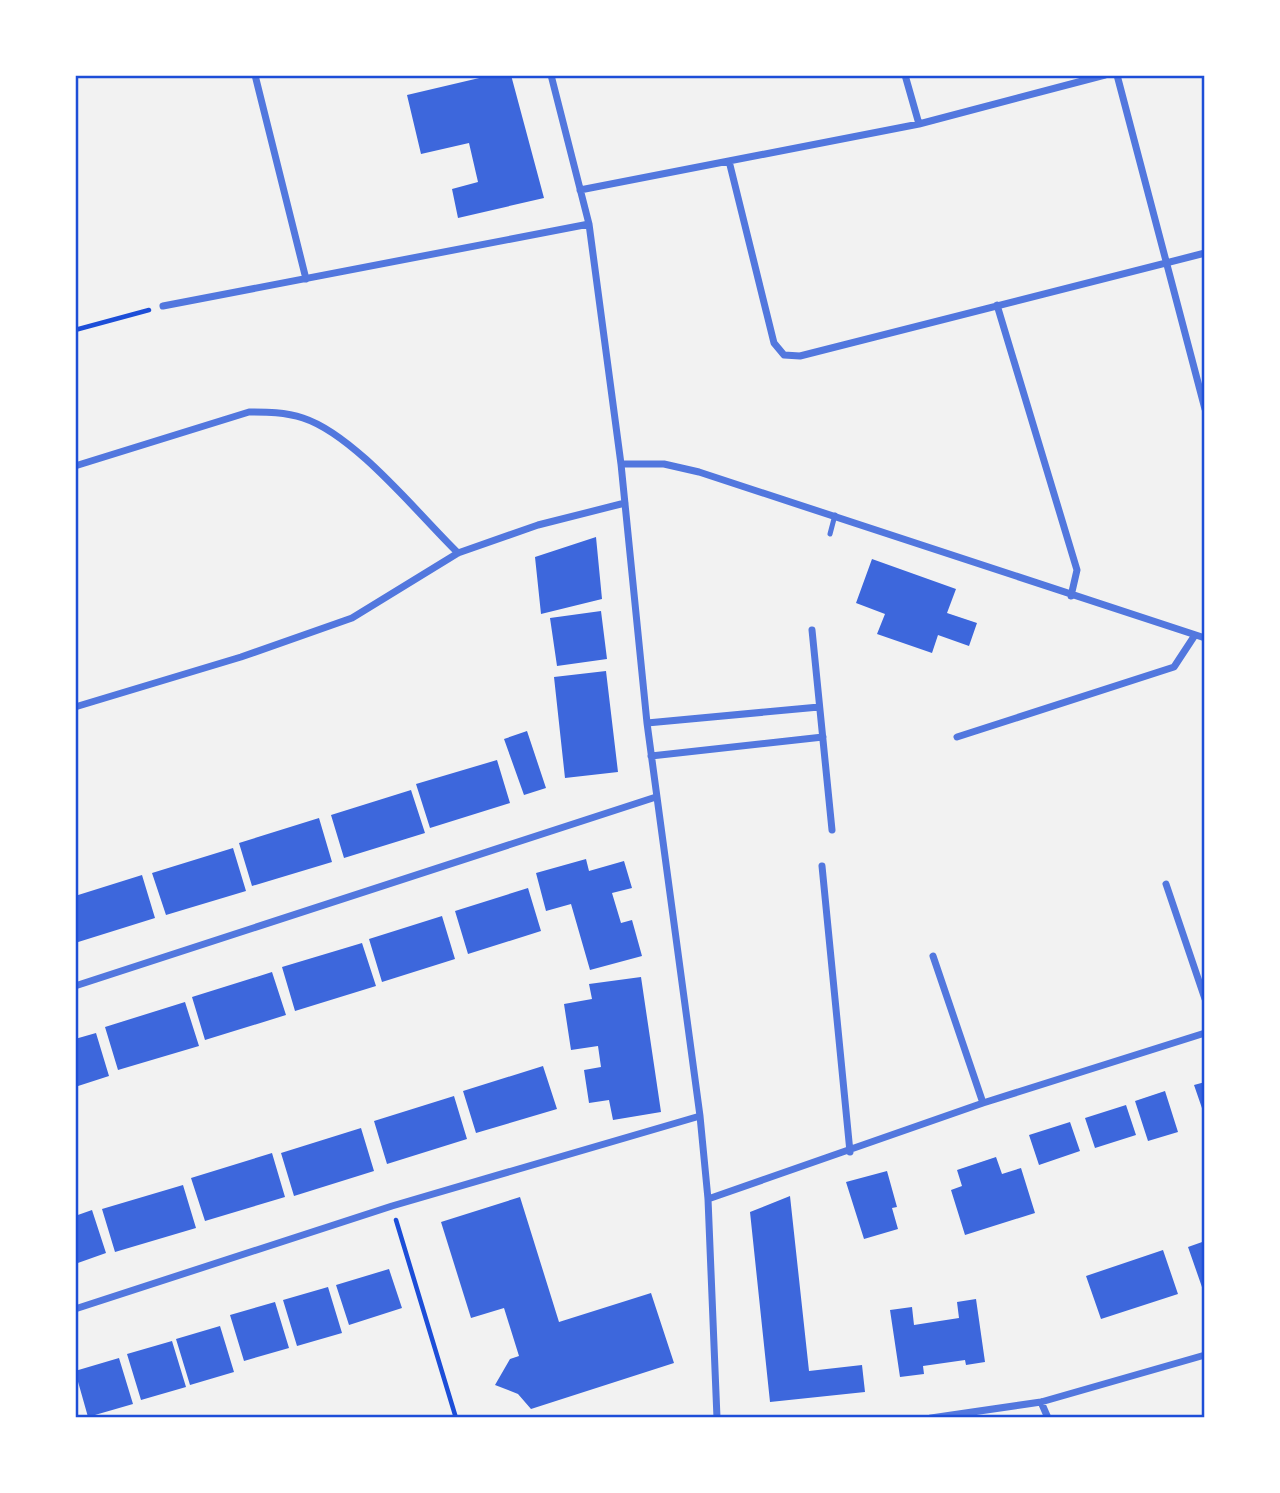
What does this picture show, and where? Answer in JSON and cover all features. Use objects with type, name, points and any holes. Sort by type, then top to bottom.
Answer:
[{"type":"street","points":[[254,75],[306,279]]},
{"type":"street","points":[[551,75],[589,224],[621,464],[647,723],[700,1116],[708,1199],[717,1418]]},
{"type":"street","points":[[905,75],[919,124]]},
{"type":"street","points":[[580,190],[919,124],[1105,75]]},
{"type":"street","points":[[1117,75],[1205,409]]},
{"type":"street","points":[[729,162],[775,343],[784,355],[800,356],[1205,253]]},
{"type":"street","points":[[163,306],[589,224]]},
{"type":"street","points":[[997,305],[1077,570],[1071,596]]},
{"type":"street","points":[[75,466],[249,412],[279,412],[305,419],[345,441],[458,553]]},
{"type":"street","points":[[621,464],[664,464],[699,472],[1205,638]]},
{"type":"street","points":[[75,707],[241,657],[352,618],[458,553],[538,525],[625,503]]},
{"type":"street","points":[[813,630],[832,830]]},
{"type":"street","points":[[957,737],[1174,667],[1195,635]]},
{"type":"street","points":[[647,723],[819,707]]},
{"type":"street","points":[[651,756],[823,737]]},
{"type":"street","points":[[75,986],[656,797]]},
{"type":"street","points":[[821,866],[850,1152]]},
{"type":"street","points":[[1167,884],[1205,999]]},
{"type":"street","points":[[933,956],[983,1103]]},
{"type":"street","points":[[708,1199],[850,1152],[983,1103],[1205,1033]]},
{"type":"street","points":[[75,1309],[392,1206],[700,1116]]},
{"type":"street","points":[[931,1418],[1041,1402],[1205,1355]]},
{"type":"street","points":[[1041,1402],[1048,1418]]},
{"type":"lane","points":[[830,534],[835,515]]},
{"type":"path","points":[[75,330],[163,306]]},
{"type":"path","points":[[392,1206],[456,1418]]},
{"type":"building","points":[[492,75],[511,75],[544,198],[458,218],[452,189],[478,182],[469,143],[421,154],[407,95]]},
{"type":"building","points":[[596,537],[602,599],[541,614],[535,557]]},
{"type":"building","points":[[872,559],[956,589],[947,613],[977,623],[969,646],[938,635],[932,653],[877,634],[885,614],[856,603]]},
{"type":"building","points":[[601,611],[607,659],[557,666],[550,618]]},
{"type":"building","points":[[606,671],[618,772],[565,778],[554,677]]},
{"type":"building","points":[[527,731],[546,788],[524,795],[504,739]]},
{"type":"building","points":[[497,760],[510,803],[430,828],[416,784]]},
{"type":"building","points":[[411,790],[425,833],[344,858],[331,815]]},
{"type":"building","points":[[319,818],[332,862],[252,886],[239,843]]},
{"type":"building","points":[[233,848],[246,891],[166,915],[152,873]]},
{"type":"building","points":[[586,859],[589,871],[624,861],[632,888],[612,893],[621,923],[632,920],[642,956],[590,970],[571,904],[546,911],[536,873]]},
{"type":"building","points":[[142,875],[155,918],[75,943],[75,896]]},
{"type":"building","points":[[528,888],[541,931],[468,954],[455,911]]},
{"type":"building","points":[[442,916],[455,959],[382,982],[369,939]]},
{"type":"building","points":[[362,943],[376,986],[295,1011],[282,967]]},
{"type":"building","points":[[272,972],[286,1015],[205,1040],[192,997]]},
{"type":"building","points":[[641,977],[661,1112],[613,1120],[609,1100],[589,1103],[584,1070],[601,1067],[598,1046],[571,1050],[564,1004],[592,999],[589,984]]},
{"type":"building","points":[[185,1002],[199,1046],[118,1070],[105,1027]]},
{"type":"building","points":[[96,1033],[109,1076],[75,1087],[75,1039]]},
{"type":"building","points":[[543,1066],[557,1109],[476,1133],[463,1091]]},
{"type":"building","points":[[1205,1082],[1205,1114],[1204,1114],[1194,1085]]},
{"type":"building","points":[[1165,1091],[1178,1132],[1148,1141],[1135,1101]]},
{"type":"building","points":[[454,1096],[467,1139],[387,1164],[374,1121]]},
{"type":"building","points":[[1126,1105],[1136,1135],[1095,1148],[1085,1118]]},
{"type":"building","points":[[1070,1122],[1080,1151],[1039,1165],[1029,1135]]},
{"type":"building","points":[[361,1128],[374,1171],[294,1196],[281,1153]]},
{"type":"building","points":[[272,1153],[285,1197],[205,1221],[191,1178]]},
{"type":"building","points":[[996,1157],[1002,1174],[1021,1168],[1035,1213],[965,1235],[951,1190],[962,1186],[957,1170]]},
{"type":"building","points":[[887,1171],[897,1207],[892,1208],[898,1229],[864,1239],[846,1182]]},
{"type":"building","points":[[183,1185],[196,1228],[115,1252],[102,1209]]},
{"type":"building","points":[[790,1196],[809,1371],[862,1365],[865,1392],[770,1402],[750,1212]]},
{"type":"building","points":[[520,1197],[559,1322],[651,1293],[674,1363],[531,1409],[518,1394],[495,1385],[510,1359],[519,1356],[504,1308],[471,1318],[441,1222]]},
{"type":"building","points":[[92,1210],[106,1253],[75,1264],[75,1216]]},
{"type":"building","points":[[1205,1241],[1205,1289],[1203,1290],[1188,1247]]},
{"type":"building","points":[[1163,1250],[1178,1294],[1101,1319],[1086,1276]]},
{"type":"building","points":[[389,1269],[402,1308],[349,1325],[336,1285]]},
{"type":"building","points":[[328,1287],[342,1333],[297,1346],[283,1300]]},
{"type":"building","points":[[976,1299],[985,1362],[966,1365],[965,1360],[923,1366],[924,1374],[900,1377],[890,1310],[912,1307],[914,1325],[959,1318],[957,1302]]},
{"type":"building","points":[[275,1302],[289,1348],[244,1361],[230,1315]]},
{"type":"building","points":[[220,1326],[234,1372],[190,1385],[176,1339]]},
{"type":"building","points":[[172,1341],[186,1387],[141,1400],[127,1354]]},
{"type":"building","points":[[119,1358],[133,1404],[88,1417],[75,1371]]}]
